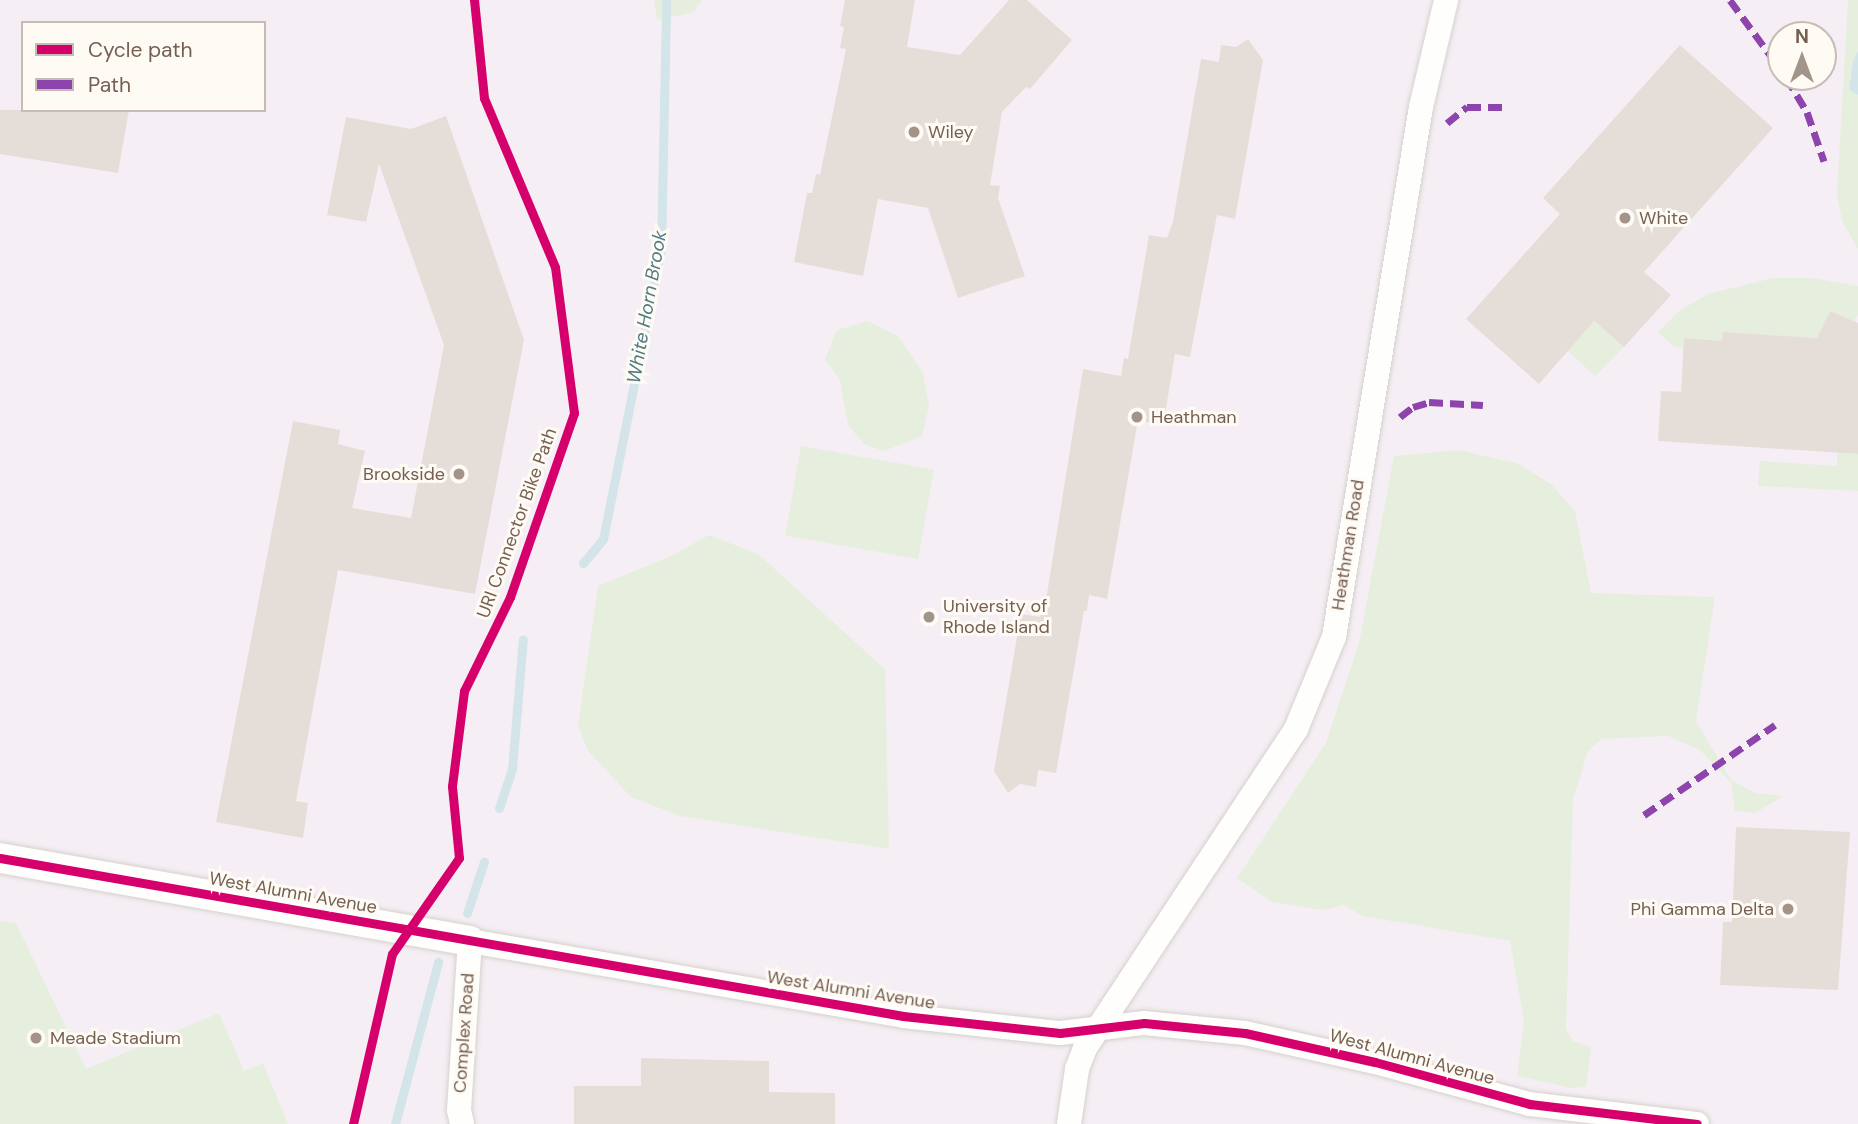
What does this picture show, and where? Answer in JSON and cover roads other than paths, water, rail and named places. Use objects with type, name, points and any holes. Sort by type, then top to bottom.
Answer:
[{"type":"street","name":"Heathman Road","points":[[1069,1124],[1077,1069],[1097,1030],[1296,729],[1334,637],[1416,135],[1446,0]]},
{"type":"street","name":"West Alumni Avenue","points":[[0,858],[896,1015],[1051,1032],[1097,1030],[1144,1023],[1245,1033],[1375,1062],[1530,1104],[1697,1124]]},
{"type":"street","name":"Complex Road","points":[[461,1117],[470,941]]},
{"type":"waterway","name":"White Horn Brook","points":[[583,563],[603,539],[661,249],[666,0]]},
{"type":"waterway","name":"White Horn Brook","points":[[499,808],[512,769],[523,639]]},
{"type":"waterway","name":"White Horn Brook","points":[[467,913],[484,862]]},
{"type":"waterway","name":"White Horn Brook","points":[[395,1124],[438,962]]},
{"type":"place","name":"Wiley","points":[[914,132]]},
{"type":"place","name":"White","points":[[1625,218]]},
{"type":"place","name":"Heathman","points":[[1137,417]]},
{"type":"place","name":"Brookside","points":[[459,474]]},
{"type":"place","name":"University of Rhode Island","points":[[929,617]]},
{"type":"place","name":"Phi Gamma Delta","points":[[1788,909]]},
{"type":"place","name":"Meade Stadium","points":[[36,1038]]}]
